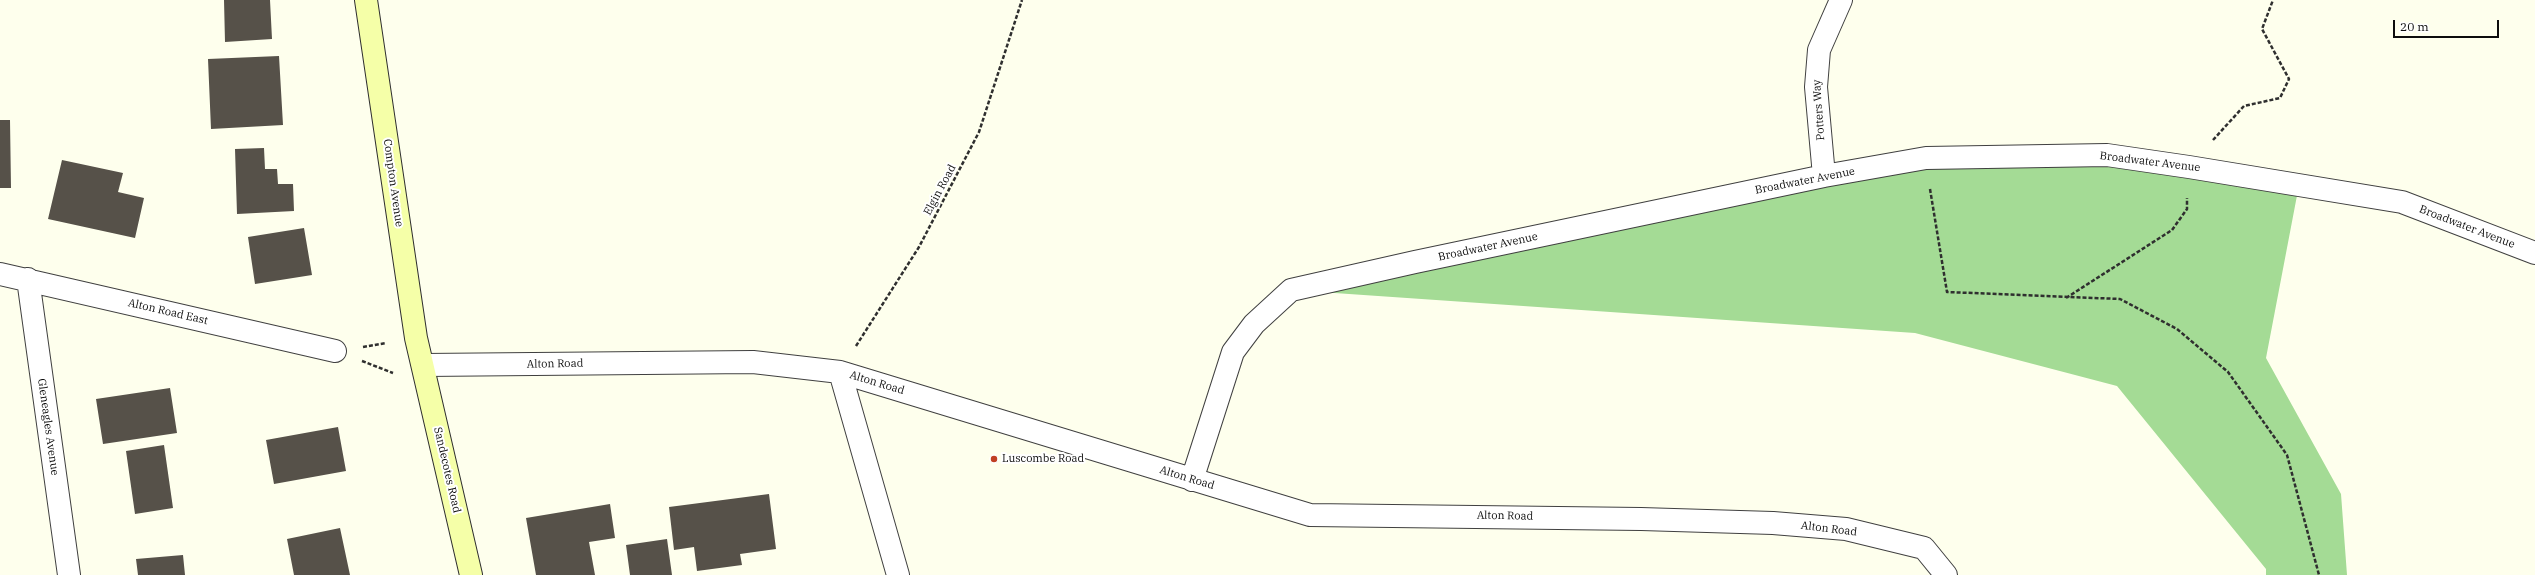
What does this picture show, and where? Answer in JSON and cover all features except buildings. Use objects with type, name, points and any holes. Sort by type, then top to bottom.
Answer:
[{"type":"street","name":"Compton Avenue","points":[[366,0],[416,338],[424,365]]},
{"type":"street","name":"Potters Way","points":[[1824,176],[1816,87],[1818,50],[1841,0]]},
{"type":"street","name":"Broadwater Avenue","points":[[1192,480],[1233,352],[1254,324],[1291,290],[1415,262],[1824,176],[1926,158],[2107,155],[2189,167],[2402,202],[2535,253]]},
{"type":"street","name":"Alton Road East","points":[[0,274],[28,279],[335,351]]},
{"type":"street","name":"Gleneagles Avenue","points":[[28,279],[69,575]]},
{"type":"street","name":"Alton Road","points":[[424,365],[753,362],[840,372],[1310,515],[1641,519],[1773,523],[1846,529],[1924,548],[1946,575]]},
{"type":"street","name":"Sandecotes Road","points":[[424,365],[471,575]]},
{"type":"street","points":[[840,372],[898,575]]},
{"type":"path","name":"Elgin Road","points":[[840,372],[919,247],[979,132],[1022,0]]},
{"type":"path","points":[[1926,158],[1946,292],[2120,299],[2177,329],[2228,372],[2287,455],[2319,575]]},
{"type":"path","points":[[335,351],[416,338]]},
{"type":"path","points":[[335,351],[429,387]]},
{"type":"green space","points":[[2107,155],[2299,185],[2266,358],[2341,494],[2347,575],[2266,575],[2266,569],[2117,386],[1915,333],[1291,290],[1824,176]]},
{"type":"place","name":"Luscombe Road","points":[[994,459]]}]
